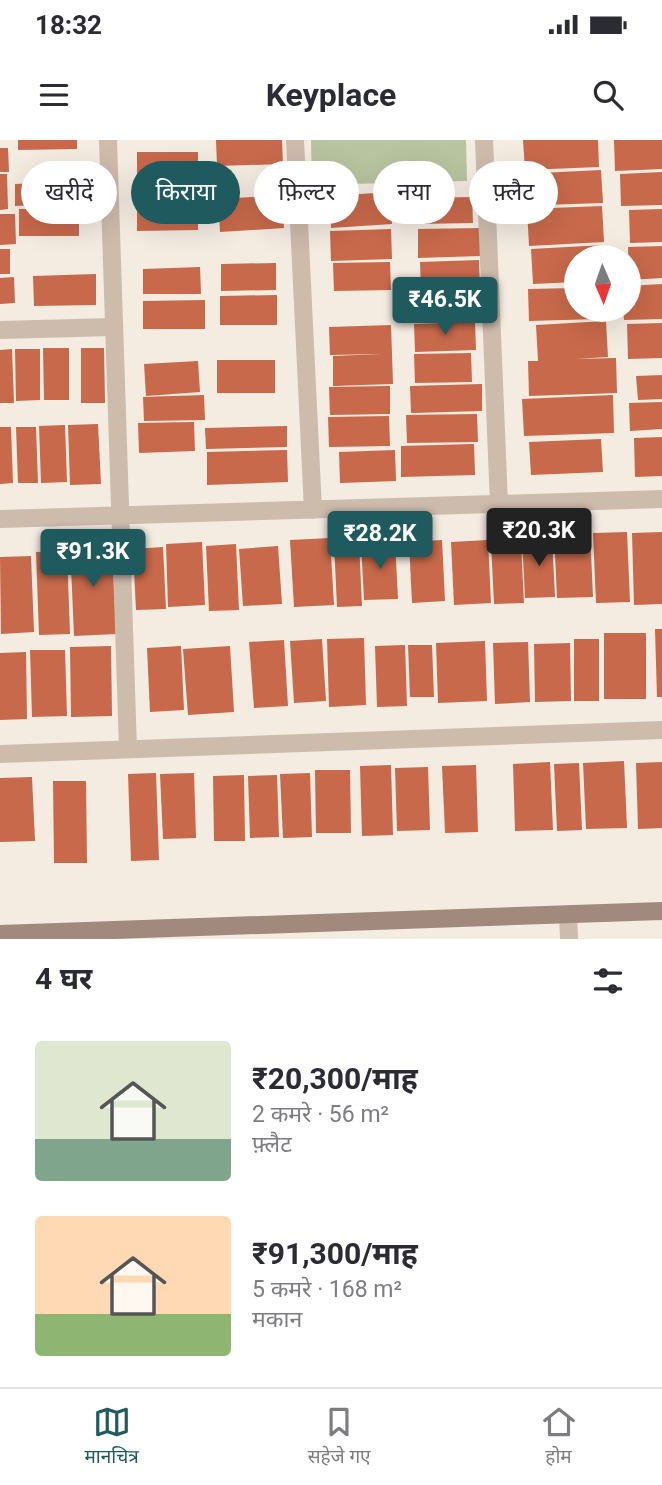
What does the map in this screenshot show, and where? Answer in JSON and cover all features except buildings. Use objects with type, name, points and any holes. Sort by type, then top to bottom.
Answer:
[{"type":"street","points":[[108,140],[128,749]]},
{"type":"street","points":[[295,140],[313,510]]},
{"type":"street","points":[[484,140],[499,503]]},
{"type":"street","points":[[0,330],[114,327]]},
{"type":"street","points":[[0,519],[662,499]]},
{"type":"street","points":[[0,754],[662,730]]},
{"type":"street","points":[[0,934],[662,911]]},
{"type":"street","points":[[568,914],[569,939]]},
{"type":"green space","points":[[311,140],[466,140],[467,181],[455,181],[455,161],[373,161],[373,183],[359,184],[359,161],[311,161]]}]
